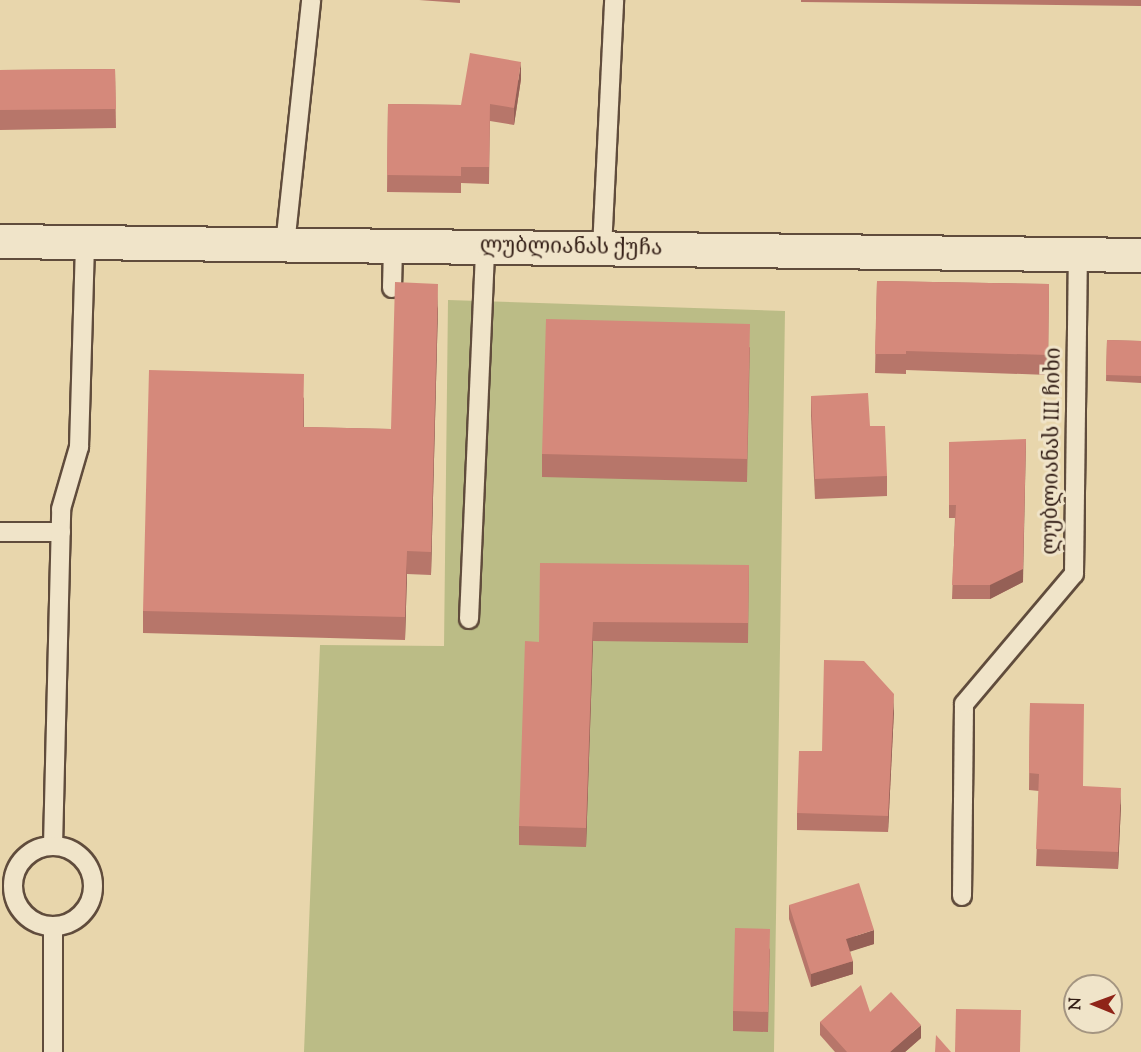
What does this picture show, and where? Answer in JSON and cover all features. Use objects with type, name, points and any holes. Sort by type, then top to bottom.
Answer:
[{"type":"street","name":"ლუბლიანას ქუჩა","points":[[0,241],[1141,255]]},
{"type":"lane","points":[[285,245],[311,0]]},
{"type":"lane","points":[[602,249],[614,0]]},
{"type":"lane","points":[[53,846],[61,509],[79,447],[85,242]]},
{"type":"lane","points":[[392,288],[393,246]]},
{"type":"lane","points":[[469,619],[485,247]]},
{"type":"lane","name":"ლუბლიანას III ჩიხი","points":[[962,896],[964,704],[1074,574],[1078,255]]},
{"type":"lane","points":[[0,532],[61,532]]},
{"type":"lane","points":[[53,846],[79,855],[93,879],[90,899],[79,916],[53,926],[27,916],[14,892],[18,866],[28,855],[53,846]]},
{"type":"lane","points":[[53,926],[53,1052]]},
{"type":"green space","points":[[448,300],[785,311],[774,1052],[304,1052],[320,645],[444,646]]},
{"type":"building","points":[[470,53],[521,62],[514,108],[490,104],[489,167],[461,167],[461,176],[387,175],[388,104],[461,105]]},
{"type":"building","points":[[115,69],[116,109],[0,110],[0,70]]},
{"type":"building","points":[[877,281],[1049,284],[1048,355],[906,351],[906,354],[875,354]]},
{"type":"building","points":[[395,282],[438,284],[431,552],[407,551],[405,617],[143,611],[149,370],[304,374],[303,427],[391,429]]},
{"type":"building","points":[[546,319],[750,324],[747,459],[542,454]]},
{"type":"building","points":[[1107,340],[1141,341],[1141,376],[1106,375]]},
{"type":"building","points":[[868,393],[870,426],[885,426],[887,476],[815,479],[811,396]]},
{"type":"building","points":[[1026,439],[1023,569],[990,585],[952,585],[956,505],[949,505],[949,442]]},
{"type":"building","points":[[540,563],[749,565],[748,623],[593,622],[586,828],[519,826],[525,641],[539,642]]},
{"type":"building","points":[[824,660],[864,661],[894,694],[888,816],[797,813],[799,751],[822,751]]},
{"type":"building","points":[[1030,703],[1084,704],[1083,786],[1121,788],[1118,852],[1036,849],[1039,774],[1029,773]]},
{"type":"building","points":[[859,883],[874,930],[846,939],[853,961],[811,974],[789,905]]},
{"type":"building","points":[[735,928],[770,929],[768,1012],[733,1011]]},
{"type":"building","points":[[861,985],[870,1012],[891,992],[921,1025],[890,1052],[847,1052],[820,1022]]},
{"type":"building","points":[[956,1009],[1021,1010],[1020,1052],[955,1052]]},
{"type":"building","points":[[936,1035],[951,1052],[935,1052]]}]
